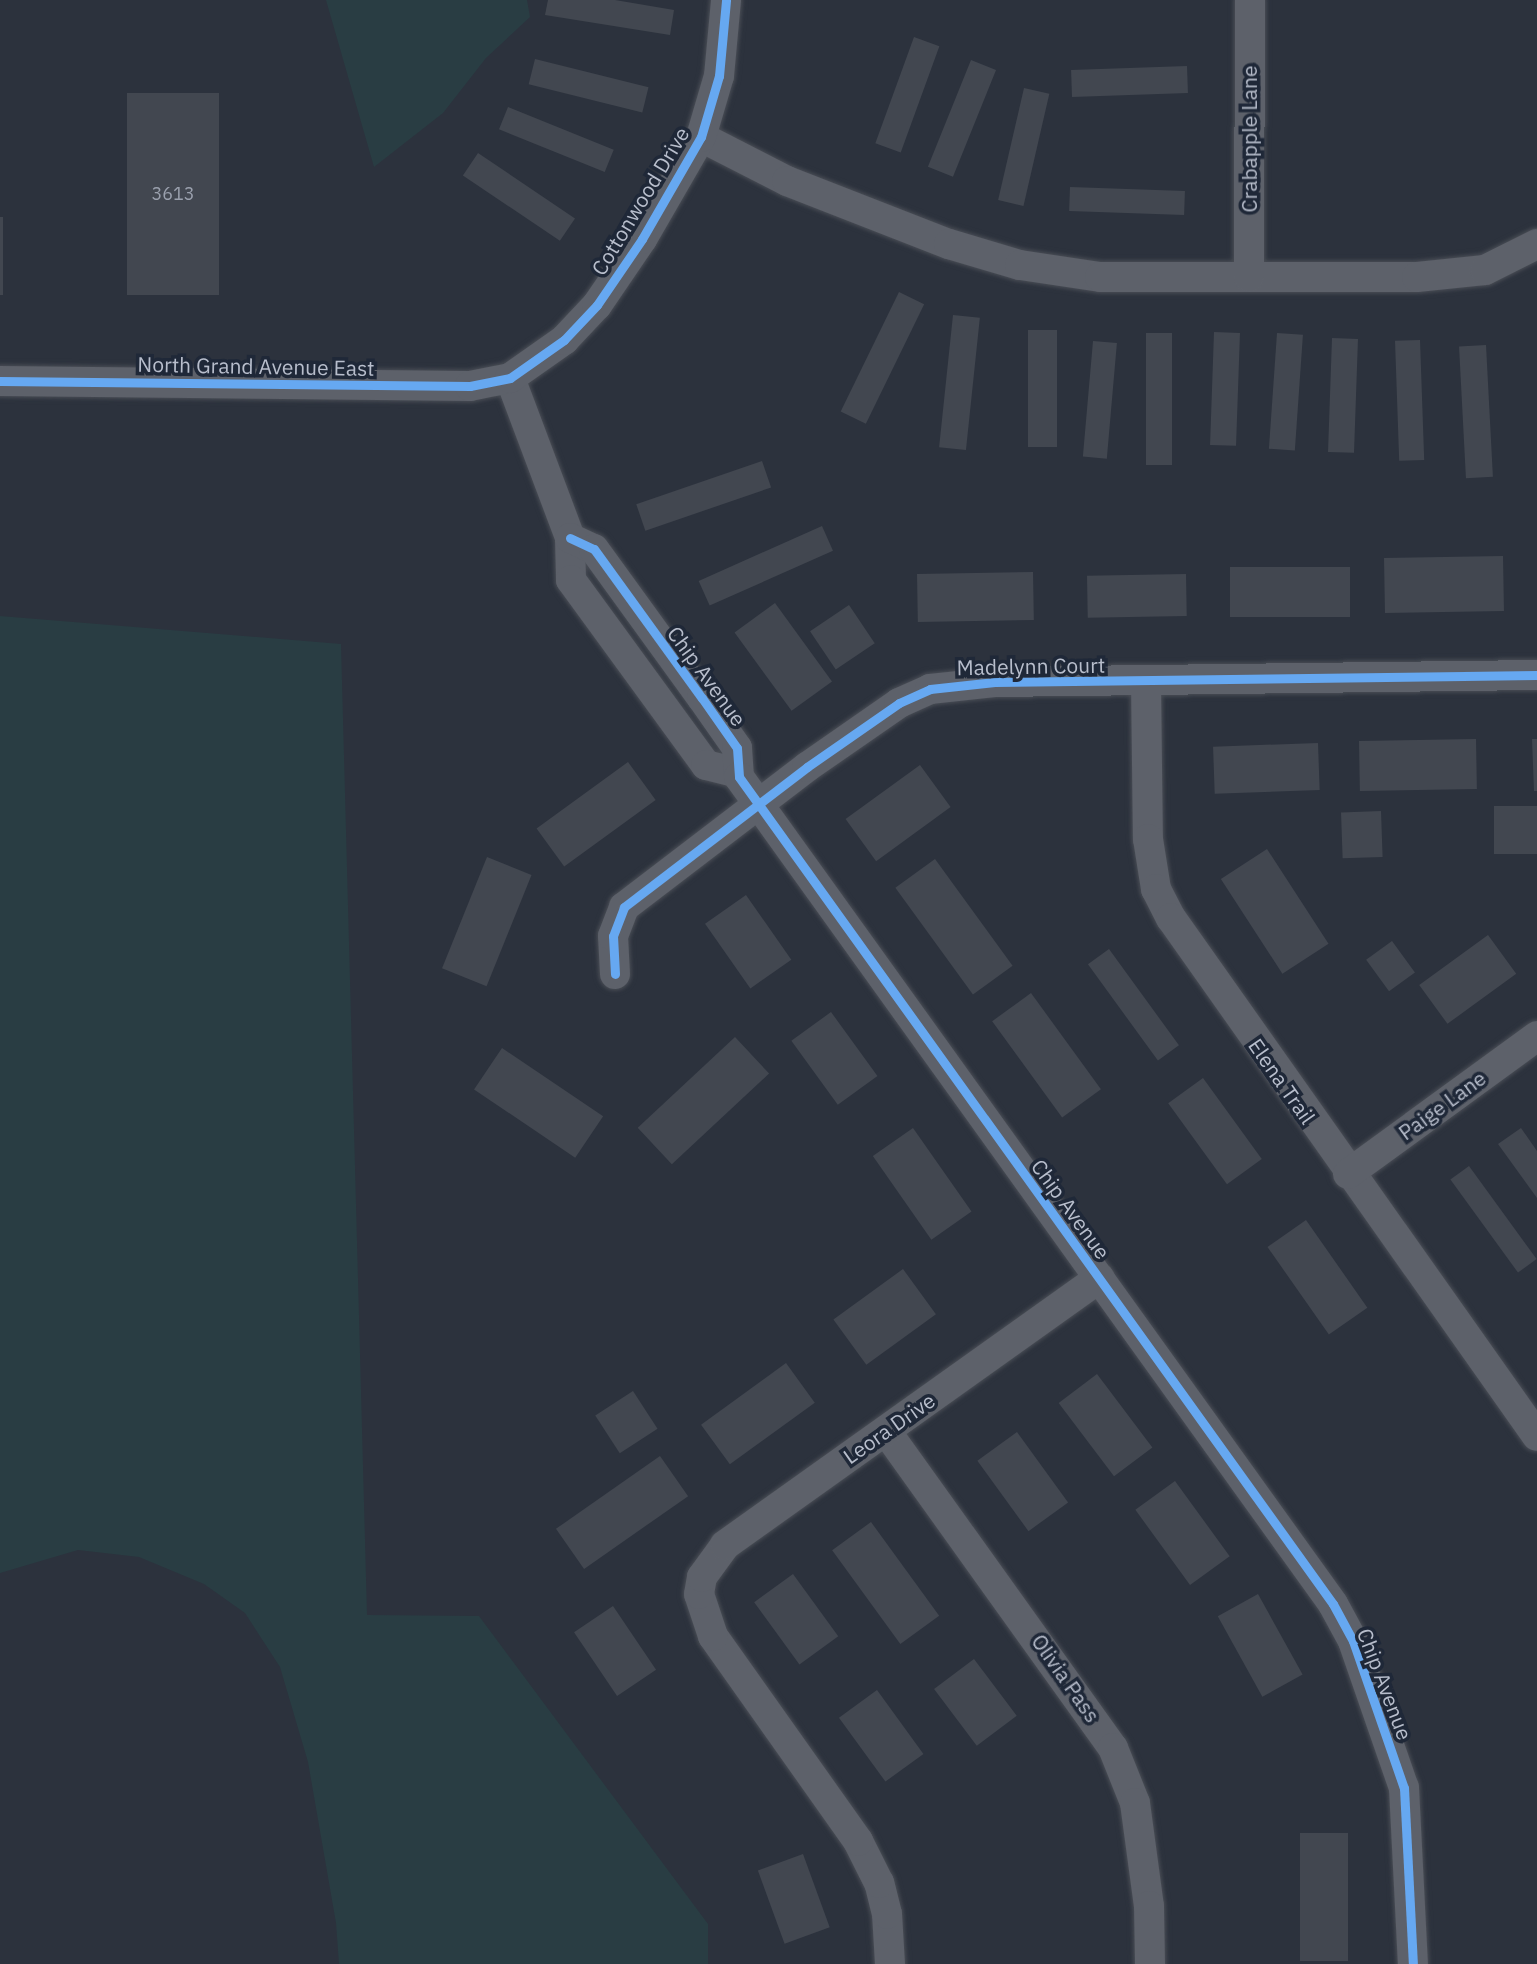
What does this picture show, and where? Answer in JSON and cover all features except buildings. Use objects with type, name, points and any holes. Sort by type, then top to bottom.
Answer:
[{"type":"street","name":"Cottonwood Drive","points":[[510,378],[545,357],[597,305],[642,239],[701,137],[719,76],[726,0]]},
{"type":"street","name":"Crabapple Lane","points":[[1249,277],[1250,0]]},
{"type":"street","points":[[701,137],[787,181],[949,244],[1020,265],[1100,277],[1417,277],[1485,270],[1537,244]]},
{"type":"street","points":[[510,378],[570,538],[571,580],[706,765],[737,774]]},
{"type":"street","name":"North Grand Avenue East","points":[[0,381],[470,386],[510,378]]},
{"type":"street","name":"Chip Avenue","points":[[570,538],[594,549],[702,698],[737,748],[737,774],[1285,1532],[1353,1641],[1404,1788],[1413,1964]]},
{"type":"street","name":"Madelynn Court","points":[[615,974],[613,936],[624,907],[758,804],[899,703],[930,689],[974,682],[1146,682],[1537,675]]},
{"type":"street","name":"Elena Trail","points":[[1146,682],[1148,839],[1157,889],[1192,953],[1537,1436]]},
{"type":"street","points":[[673,720],[702,698]]},
{"type":"street","name":"Paige Lane","points":[[1348,1174],[1537,1037]]},
{"type":"street","name":"Leora Drive","points":[[890,1964],[887,1914],[879,1882],[858,1841],[724,1653],[705,1620],[699,1594],[711,1561],[726,1545],[1099,1278]]},
{"type":"street","name":"Olivia Pass","points":[[886,1431],[1113,1748],[1138,1815],[1149,1906],[1150,1964]]},
{"type":"shaded area","points":[[326,0],[527,0],[530,17],[486,58],[443,113],[374,167]]},
{"type":"shaded area","points":[[0,616],[341,644],[367,1615],[479,1616],[708,1924],[708,1964],[339,1964],[336,1923],[308,1762],[280,1667],[245,1613],[204,1584],[139,1557],[78,1550],[0,1573]]},
{"type":"cycle path","points":[[0,381],[470,386],[510,378],[564,340],[597,305],[642,239],[701,137],[719,76],[726,0]]},
{"type":"cycle path","points":[[570,538],[594,549],[702,698],[737,748],[739,777],[1333,1604],[1353,1641],[1404,1788],[1413,1964]]},
{"type":"cycle path","points":[[615,974],[613,936],[624,907],[807,767],[899,703],[930,689],[995,682],[1537,675]]}]
